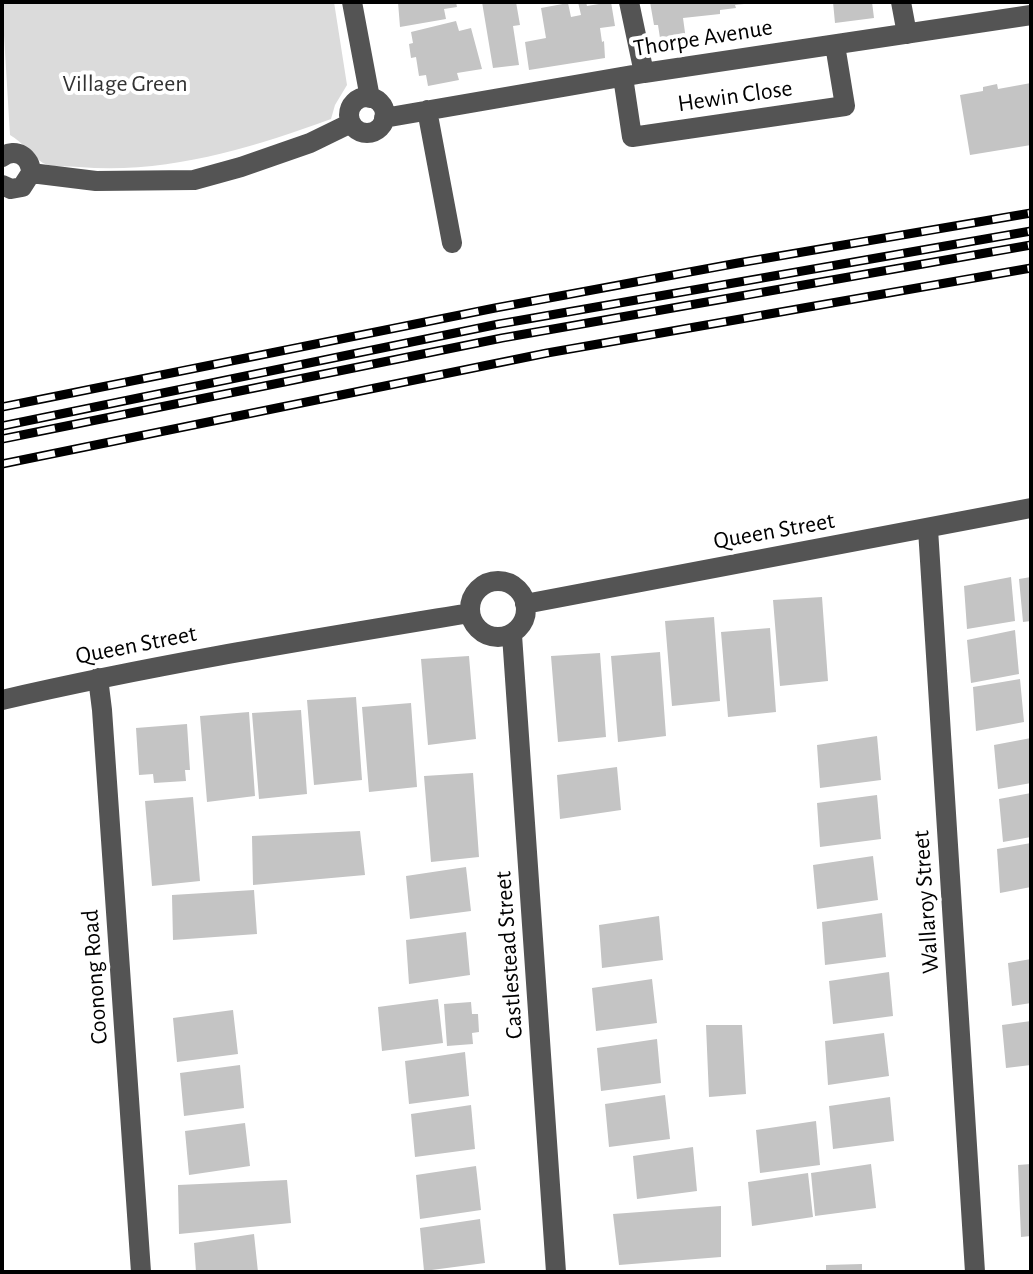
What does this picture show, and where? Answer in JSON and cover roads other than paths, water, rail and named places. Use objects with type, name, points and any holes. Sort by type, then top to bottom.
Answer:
[{"type":"street","points":[[352,2],[370,98]]},
{"type":"street","points":[[629,2],[644,73]]},
{"type":"street","points":[[901,2],[907,34]]},
{"type":"street","name":"Thorpe Avenue","points":[[384,118],[644,73],[1031,15]]},
{"type":"street","name":"Hewin Close","points":[[623,77],[632,137],[845,106],[835,45]]},
{"type":"street","points":[[370,98],[379,103],[384,118],[379,127],[369,132],[358,131],[351,123],[351,106],[359,99],[370,98]]},
{"type":"street","points":[[427,110],[452,243]]},
{"type":"street","points":[[31,173],[96,181],[194,180],[310,143],[351,123]]},
{"type":"street","points":[[2,185],[11,189],[22,187],[31,173],[25,157],[4,148]]},
{"type":"street","name":"Queen Street","points":[[525,604],[1031,508]]},
{"type":"street","name":"Wallaroy Street","points":[[928,529],[975,1272]]},
{"type":"street","points":[[498,581],[515,587],[525,604],[524,620],[512,635],[487,635],[479,630],[470,613],[474,595],[480,587],[498,581]]},
{"type":"street","name":"Queen Street","points":[[2,700],[241,650],[470,613]]},
{"type":"street","name":"Castlestead Street","points":[[512,635],[556,1272]]},
{"type":"street","name":"Coonong Road","points":[[98,678],[104,725],[141,1272]]},
{"type":"railway","points":[[2,407],[495,308],[1031,213]]},
{"type":"railway","points":[[2,426],[499,324],[1031,231]]},
{"type":"railway","points":[[2,439],[502,338],[1031,245]]},
{"type":"railway","points":[[2,464],[547,353],[1031,268]]},
{"type":"park label","name":"Village Green","points":[[125,84]]}]
